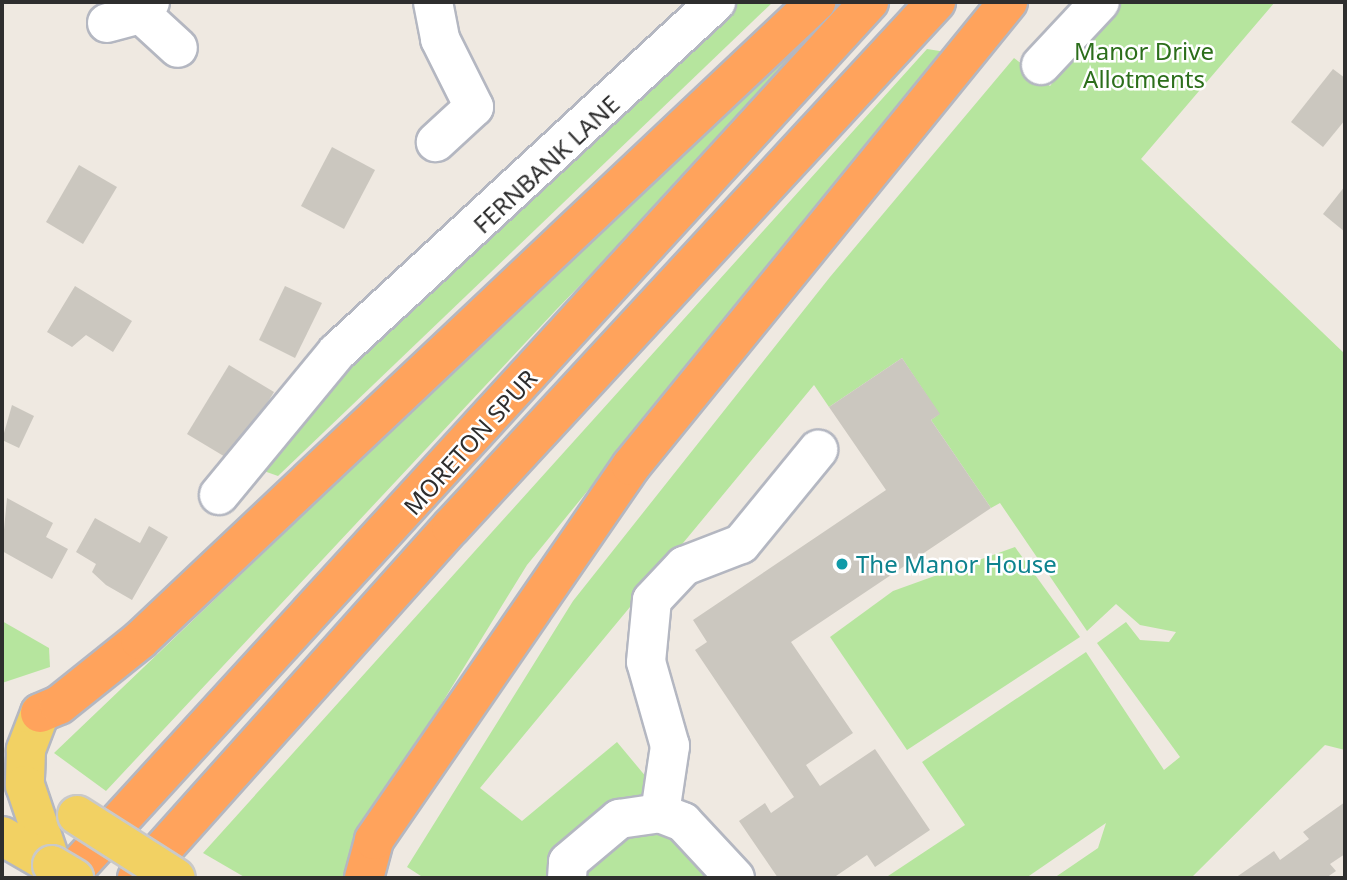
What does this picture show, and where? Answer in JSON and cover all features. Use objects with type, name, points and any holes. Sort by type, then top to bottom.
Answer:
[{"type":"highway","points":[[40,713],[59,705],[140,640],[816,2]]},
{"type":"highway","name":"MORETON SPUR","points":[[65,874],[869,2]]},
{"type":"highway","name":"MORETON SPUR","points":[[137,878],[450,527],[936,2]]},
{"type":"highway","points":[[364,878],[373,840],[631,467],[1008,2]]},
{"type":"main road","points":[[2,727],[40,713]]},
{"type":"main road","points":[[13,781],[40,713]]},
{"type":"main road","points":[[13,781],[65,874]]},
{"type":"main road","points":[[13,781],[77,815],[176,878]]},
{"type":"main road","points":[[2,836],[65,874]]},
{"type":"street","points":[[433,2],[440,39],[474,107],[436,142]]},
{"type":"street","name":"FERNBANK LANE","points":[[219,495],[337,352],[374,324],[716,2]]},
{"type":"street","points":[[1041,65],[1100,2]]},
{"type":"street","points":[[133,13],[178,48]]},
{"type":"street","points":[[660,813],[670,746],[646,662],[652,600],[684,566],[741,544],[818,450]]},
{"type":"street","points":[[566,878],[568,862],[619,819],[660,813],[683,822],[735,878]]},
{"type":"green space","points":[[734,2],[773,2],[278,476],[261,470],[281,433]]},
{"type":"green space","name":"Manor Drive Allotments","points":[[1119,2],[1275,2],[1141,159],[1345,354],[1345,750],[1325,745],[1191,878],[1054,878],[1098,848],[1106,823],[1026,878],[885,878],[965,825],[922,762],[1086,652],[1164,770],[1180,757],[1097,643],[1126,622],[1140,640],[1169,642],[1176,632],[1140,625],[1116,604],[1087,631],[1000,503],[991,508],[931,420],[939,414],[902,358],[829,407],[814,385],[480,788],[522,821],[617,742],[652,784],[643,830],[671,836],[716,878],[424,878],[407,867],[573,601],[830,277],[1014,58],[1050,86]]},
{"type":"green space","points":[[792,48],[800,59],[556,310],[106,791],[54,753]]},
{"type":"green space","points":[[927,49],[946,52],[527,565],[354,846],[351,878],[246,878],[203,853]]},
{"type":"green space","points":[[1015,547],[1080,637],[907,750],[830,637],[893,591]]},
{"type":"green space","points":[[2,621],[49,648],[50,667],[2,683]]},
{"type":"building","points":[[1333,69],[1345,78],[1345,120],[1323,147],[1291,122]]},
{"type":"building","points":[[332,147],[375,170],[344,229],[301,206]]},
{"type":"building","points":[[79,165],[117,187],[83,244],[46,222]]},
{"type":"building","points":[[1345,186],[1345,232],[1323,214]]},
{"type":"building","points":[[75,286],[132,321],[113,352],[86,335],[72,347],[47,332]]},
{"type":"building","points":[[285,286],[322,303],[295,358],[259,340]]},
{"type":"building","name":"The Manor House","points":[[902,358],[940,414],[931,420],[991,508],[791,642],[853,733],[806,765],[820,786],[875,749],[930,830],[875,867],[867,855],[833,878],[778,878],[739,821],[765,803],[771,813],[794,797],[695,650],[707,642],[693,620],[886,490],[829,407]]},
{"type":"building","points":[[229,365],[274,392],[232,461],[187,434]]},
{"type":"building","points":[[12,405],[34,416],[19,448],[2,440]]},
{"type":"building","points":[[7,498],[53,523],[46,537],[68,549],[52,579],[2,551]]},
{"type":"building","points":[[95,518],[140,543],[149,526],[168,537],[132,600],[106,585],[92,572],[96,564],[76,552]]},
{"type":"building","points":[[1345,802],[1345,854],[1330,864],[1336,871],[1326,878],[1235,878],[1274,851],[1280,860],[1309,839],[1303,832]]},
{"type":"place","name":"The Manor House","points":[[842,564]]}]
